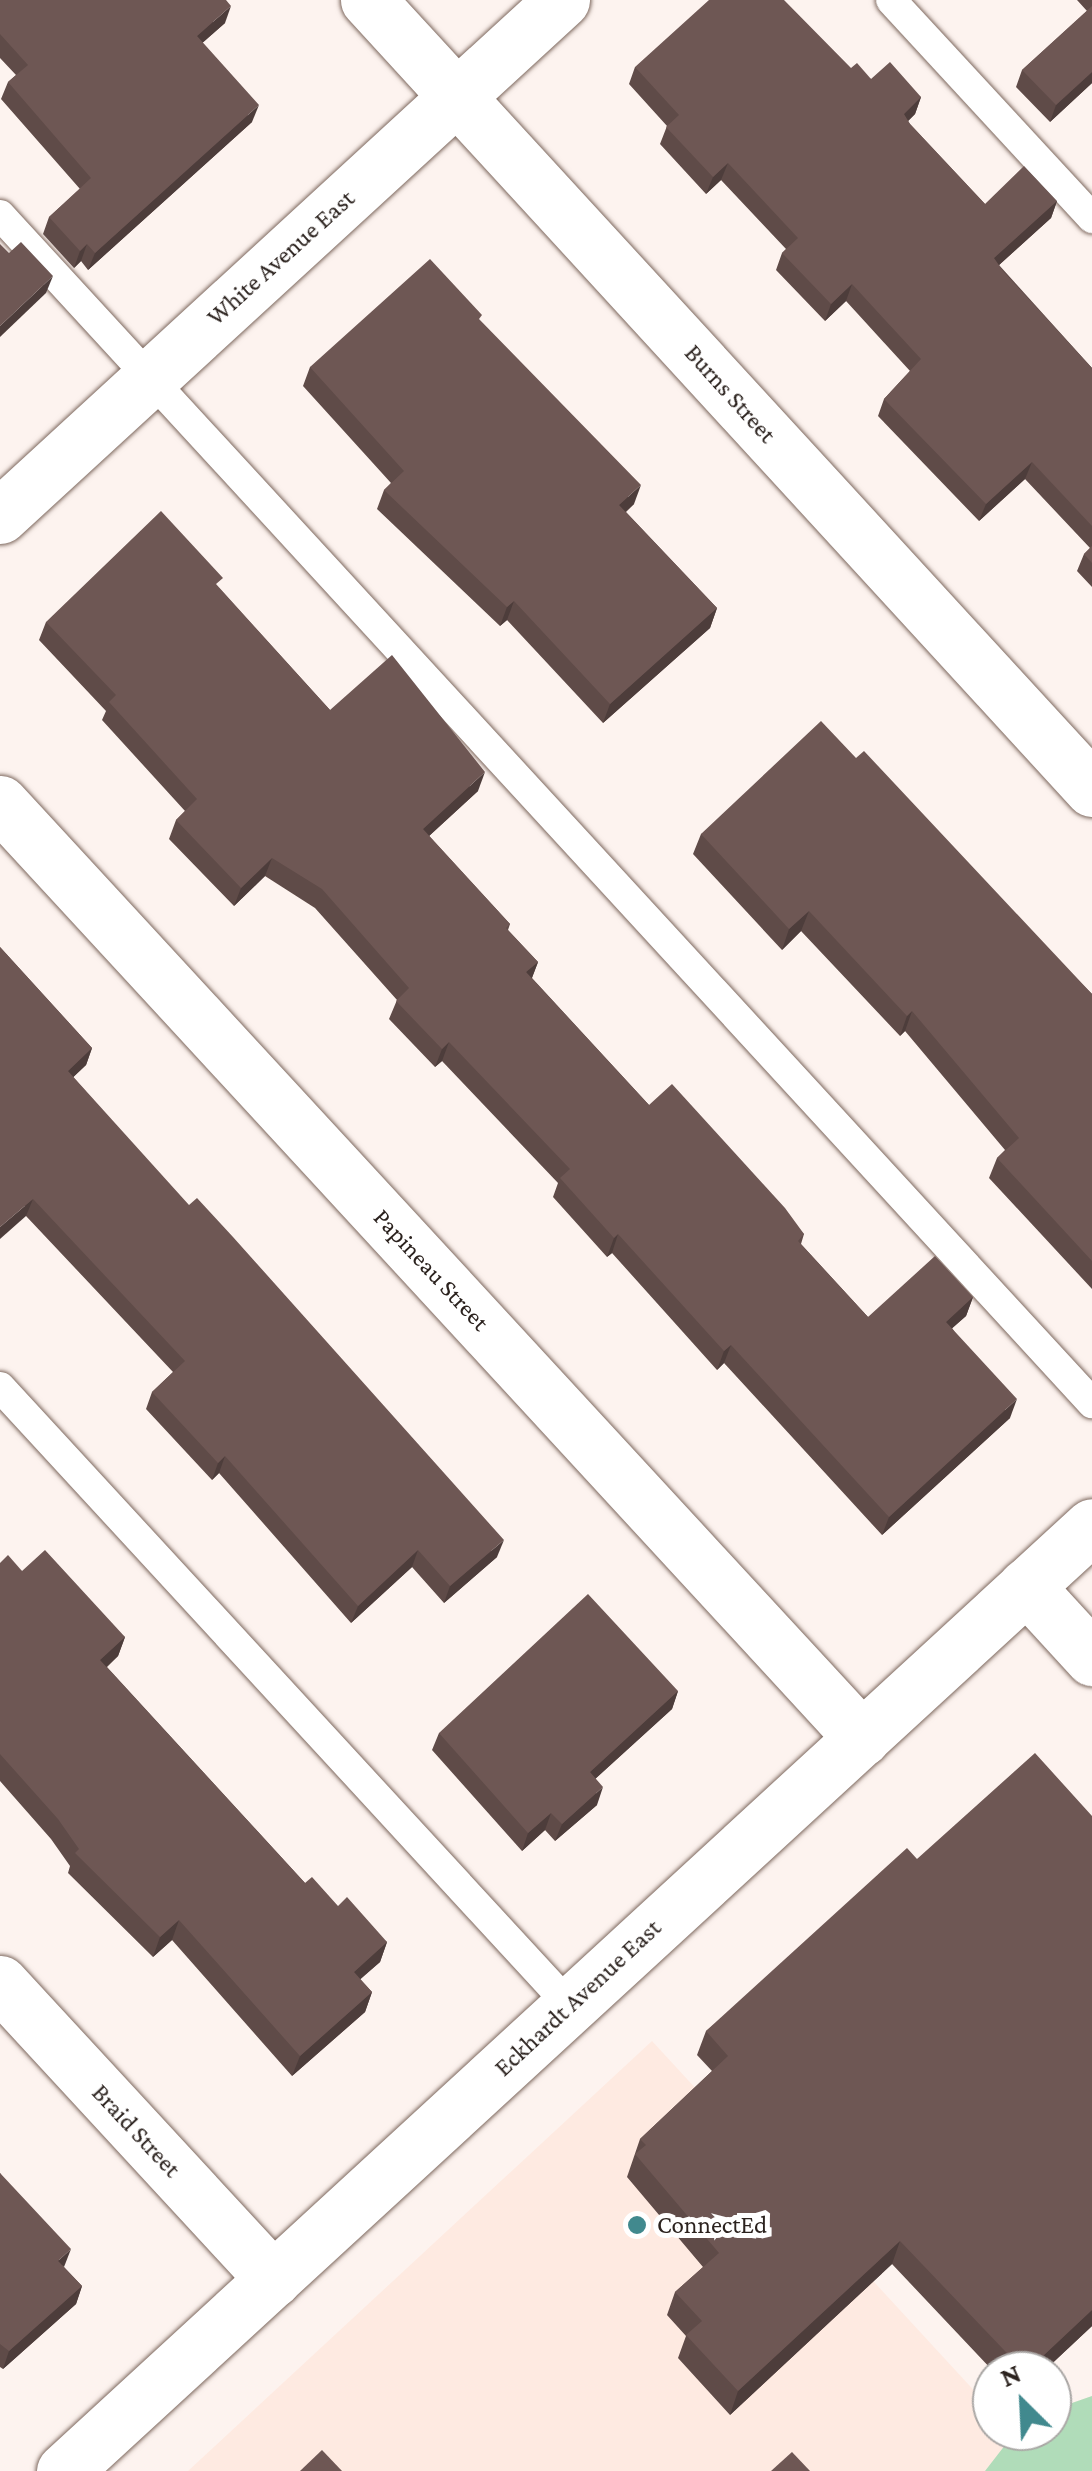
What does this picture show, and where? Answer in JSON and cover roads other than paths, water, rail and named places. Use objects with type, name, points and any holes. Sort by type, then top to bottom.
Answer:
[{"type":"street","name":"Burns Street","points":[[368,0],[1092,789]]},
{"type":"street","name":"White Avenue East","points":[[0,516],[562,0]]},
{"type":"street","name":"Papineau Street","points":[[0,803],[862,1738]]},
{"type":"street","name":"Eckhardt Avenue East","points":[[64,2471],[1092,1526]]},
{"type":"street","points":[[1026,1586],[1092,1658]]},
{"type":"street","name":"Braid Street","points":[[0,1982],[273,2279]]},
{"type":"lane","points":[[891,0],[1092,218]]},
{"type":"lane","points":[[0,215],[1092,1402]]},
{"type":"lane","points":[[0,1387],[570,2006]]},
{"type":"place","name":"ConnectEd","points":[[637,2225]]}]
